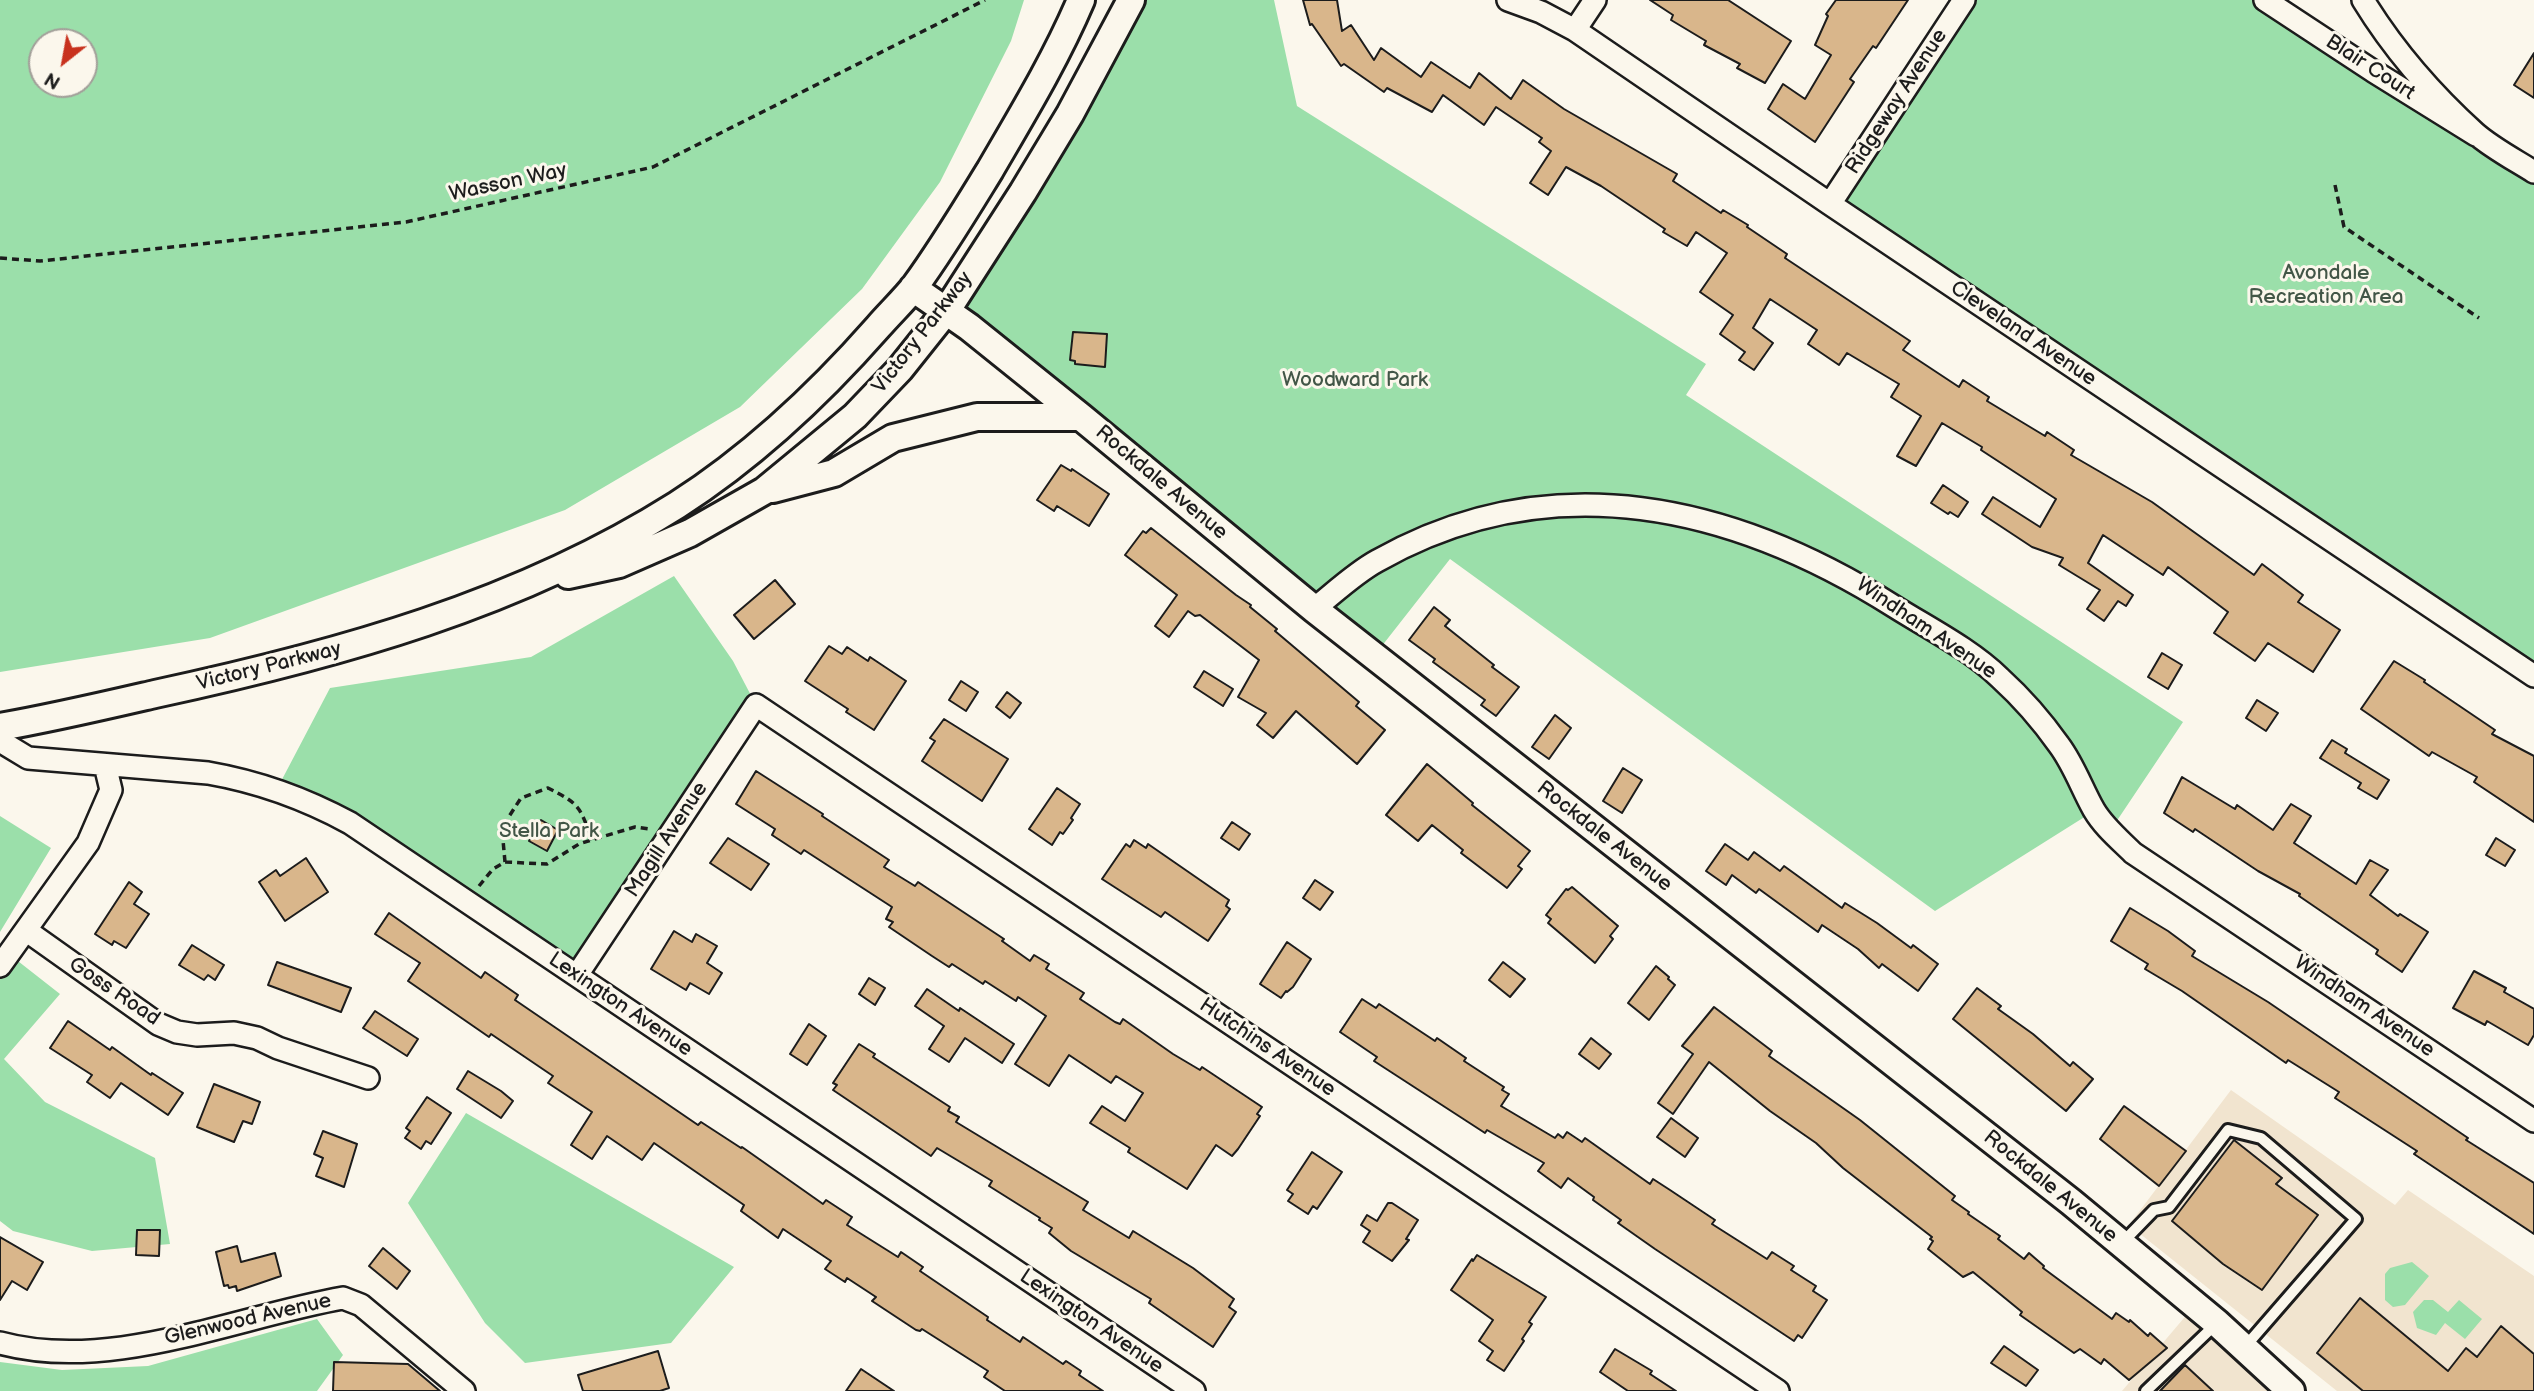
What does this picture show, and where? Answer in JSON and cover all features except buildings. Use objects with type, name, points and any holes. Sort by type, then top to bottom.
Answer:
[{"type":"street","name":"Victory Parkway","points":[[0,727],[237,677],[330,653],[441,617],[532,583],[668,510],[727,469],[779,425],[847,362],[914,288],[963,214],[1027,108],[1081,0]]},
{"type":"street","name":"Victory Parkway","points":[[532,583],[619,564],[690,533],[764,491],[855,416],[900,369],[947,310],[1070,114],[1131,0]]},
{"type":"street","name":"Cleveland Avenue","points":[[1508,0],[1541,12],[1576,30],[1830,204],[2534,676]]},
{"type":"street","points":[[1576,30],[1595,0]]},
{"type":"street","name":"Ridgeway Avenue","points":[[1830,204],[1964,0]]},
{"type":"street","name":"Blair Court","points":[[2265,0],[2373,72],[2476,135]]},
{"type":"street","points":[[2363,0],[2384,35],[2476,135],[2534,172]]},
{"type":"street","name":"Rockdale Avenue","points":[[914,288],[947,310],[1082,417],[1314,609],[2121,1244],[2217,1324],[2291,1391]]},
{"type":"street","points":[[764,491],[834,474],[893,438],[977,417],[1082,417]]},
{"type":"street","name":"Windham Avenue","points":[[1314,609],[1374,562],[1418,539],[1465,522],[1505,512],[1545,507],[1594,505],[1642,508],[1690,516],[1755,535],[1800,553],[1852,580],[1975,657],[1999,676],[2028,705],[2060,746],[2082,782],[2094,811],[2133,853],[2534,1121]]},
{"type":"street","name":"Magill Avenue","points":[[577,975],[756,705]]},
{"type":"street","name":"Hutchins Avenue","points":[[756,705],[1778,1391]]},
{"type":"street","name":"Lexington Avenue","points":[[0,741],[28,758],[208,773],[277,789],[350,823],[1194,1391]]},
{"type":"street","points":[[0,966],[88,843],[111,790],[105,765]]},
{"type":"street","name":"Goss Road","points":[[27,931],[158,1024],[177,1032],[197,1035],[234,1033],[257,1038],[278,1048],[368,1079]]},
{"type":"street","name":"Glenwood Avenue","points":[[0,1343],[36,1350],[122,1349],[343,1298],[361,1305],[367,1313],[464,1391]]},
{"type":"lane","points":[[2121,1244],[2154,1210],[2169,1207],[2228,1130],[2261,1138],[2356,1219],[2244,1348]]},
{"type":"lane","points":[[2147,1391],[2217,1324]]},
{"type":"path","name":"Wasson Way","points":[[0,258],[40,261],[406,222],[653,167],[985,0]]},
{"type":"path","points":[[2335,185],[2344,227],[2479,318]]},
{"type":"path","points":[[505,862],[503,840],[508,818],[520,798],[548,788],[573,800],[583,813],[592,840]]},
{"type":"path","points":[[468,902],[493,869],[505,862],[547,864],[579,844],[635,827],[648,828],[667,839]]},
{"type":"shaded area","points":[[2231,1090],[2395,1205],[2408,1190],[2534,1276],[2534,1391],[2337,1391],[2129,1225]]},
{"type":"shaded area","points":[[2195,1305],[2291,1391],[2122,1391]]},
{"type":"green space","points":[[0,0],[1024,0],[1011,41],[940,182],[862,289],[740,407],[565,510],[210,638],[0,672]]},
{"type":"green space","name":"Woodward Park","points":[[1131,0],[1274,0],[1297,106],[1706,364],[1686,395],[2183,722],[2110,831],[2094,811],[1935,911],[1450,559],[1374,656],[947,310]]},
{"type":"green space","name":"Avondale Recreation Area","points":[[1964,0],[2265,0],[2534,172],[2534,676],[1830,204]]},
{"type":"green space","name":"Stella Park","points":[[674,576],[733,661],[756,705],[577,975],[277,789],[330,688],[531,657]]},
{"type":"green space","points":[[0,816],[51,848],[0,932]]},
{"type":"green space","points":[[0,947],[60,994],[4,1059],[45,1102],[155,1158],[170,1244],[92,1251],[13,1231],[0,1221]]},
{"type":"green space","points":[[466,1113],[734,1267],[671,1343],[525,1363],[485,1323],[408,1203]]},
{"type":"green space","points":[[2412,1262],[2429,1276],[2405,1305],[2393,1307],[2385,1300],[2385,1274],[2390,1268]]},
{"type":"green space","points":[[2424,1300],[2433,1300],[2448,1312],[2459,1300],[2482,1319],[2465,1339],[2445,1323],[2436,1335],[2417,1328],[2413,1312]]},
{"type":"green space","points":[[317,1319],[343,1355],[317,1391],[0,1391],[0,1362],[62,1370],[148,1366]]}]
